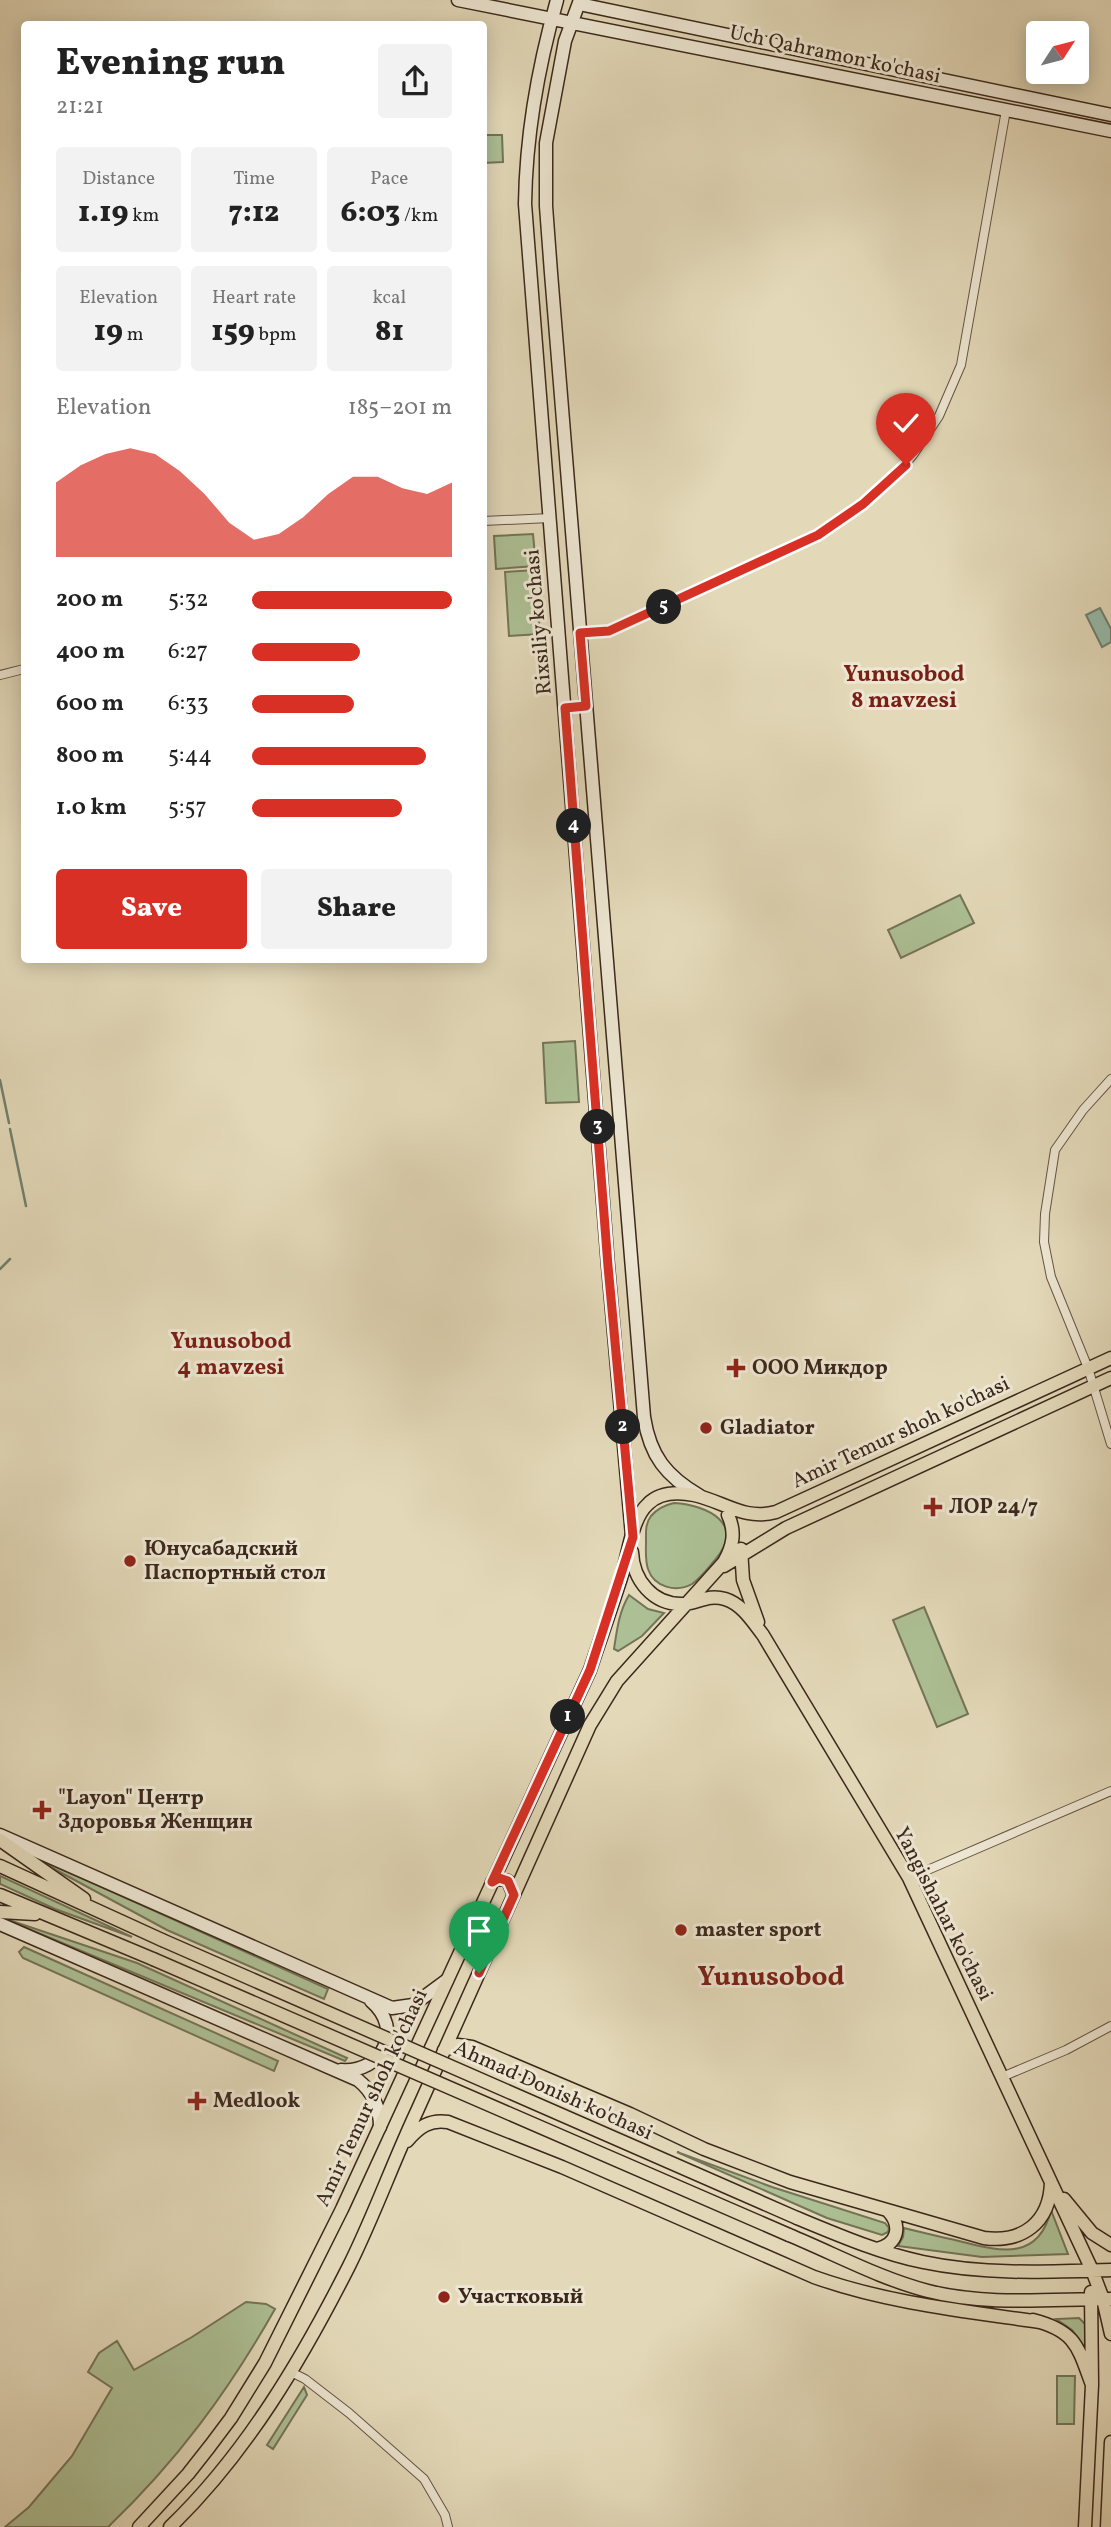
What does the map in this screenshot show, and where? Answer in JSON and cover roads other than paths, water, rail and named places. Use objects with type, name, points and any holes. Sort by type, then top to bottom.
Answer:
[{"type":"main road","name":"Uch Qahramon ko'chasi","points":[[458,0],[1111,131]]},
{"type":"main road","name":"Rixsiliy ko'chasi","points":[[557,0],[530,125],[526,166],[526,223],[633,1537]]},
{"type":"main road","name":"Uch Qahramon ko'chasi","points":[[579,2],[1111,115]]},
{"type":"main road","name":"Rixsiliy ko'chasi","points":[[579,2],[570,22],[546,143],[547,221],[642,1404],[650,1444],[666,1469],[683,1485],[704,1498]]},
{"type":"main road","points":[[552,19],[579,2]]},
{"type":"main road","points":[[873,83],[878,66]]},
{"type":"main road","points":[[526,223],[530,216],[537,214],[543,215],[547,221]]},
{"type":"main road","points":[[565,708],[586,706]]},
{"type":"main road","points":[[615,1330],[626,1334],[636,1328]]},
{"type":"main road","name":"Amir Temur shoh ko'chasi","points":[[139,2527],[188,2474],[231,2418],[293,2310],[590,1670],[640,1513],[655,1498],[679,1493],[704,1498],[751,1515],[776,1512],[1111,1358]]},
{"type":"main road","name":"Amir Temur shoh ko'chasi","points":[[718,1570],[786,1528],[1111,1378]]},
{"type":"main road","name":"Amir Temur shoh ko'chasi","points":[[170,2527],[246,2438],[291,2372],[349,2266],[590,1725],[603,1702],[617,1681],[728,1556],[733,1541],[733,1527],[729,1515],[704,1498]]},
{"type":"main road","points":[[729,1515],[737,1531],[742,1554]]},
{"type":"main road","name":"Amir Temur shoh ko'chasi","points":[[633,1537],[632,1557],[635,1570],[646,1589],[665,1601],[688,1603]]},
{"type":"main road","name":"Yangishahar ko'chasi","points":[[742,1554],[744,1585],[764,1635]]},
{"type":"main road","name":"Yangishahar ko'chasi","points":[[688,1603],[711,1597],[726,1599],[745,1612],[764,1635],[909,1878],[1051,2182]]},
{"type":"main road","points":[[0,1838],[110,1917]]},
{"type":"main road","points":[[0,1838],[392,2008],[413,2005],[447,1980]]},
{"type":"main road","name":"Ahmad Donish ko'chasi","points":[[0,1866],[162,1940],[797,2218],[877,2249],[912,2260],[953,2267],[988,2270],[1111,2270]]},
{"type":"main road","points":[[492,1882],[499,1878],[508,1881],[514,1895]]},
{"type":"main road","name":"Ahmad Donish ko'chasi","points":[[0,1895],[901,2282],[943,2294],[998,2299],[1102,2299]]},
{"type":"main road","points":[[0,1912],[44,1915]]},
{"type":"main road","points":[[0,1924],[358,2080],[369,2089],[377,2106],[380,2127]]},
{"type":"main road","points":[[338,2070],[351,2071],[364,2067],[376,2059],[385,2048],[387,2032],[383,2017],[376,2005],[365,1996]]},
{"type":"main road","points":[[444,2050],[458,2045],[472,2046],[704,2149],[790,2182],[984,2238],[1013,2238],[1028,2231],[1040,2218],[1048,2201],[1051,2182]]},
{"type":"main road","points":[[400,2149],[425,2124],[448,2122],[562,2167],[814,2277],[918,2304],[1040,2322]]},
{"type":"main road","points":[[1051,2182],[1088,2229],[1111,2245]]},
{"type":"main road","points":[[1051,2182],[1092,2270],[1111,2334]]},
{"type":"main road","points":[[877,2249],[889,2244],[896,2234],[896,2223],[888,2211]]},
{"type":"main road","points":[[845,2287],[943,2294],[1040,2322],[1068,2334],[1092,2385]]},
{"type":"main road","points":[[1085,2527],[1092,2385],[1102,2299]]},
{"type":"main road","points":[[1107,2527],[1111,2442]]},
{"type":"street","points":[[580,633],[609,631],[818,535],[863,504],[906,465],[939,416],[961,365],[1006,110]]},
{"type":"street","points":[[487,521],[550,518]]},
{"type":"street","points":[[0,676],[21,670]]},
{"type":"street","points":[[1111,1079],[1083,1110],[1055,1150],[1045,1213],[1045,1242],[1051,1278],[1088,1368],[1111,1444]]},
{"type":"street","points":[[909,1878],[1111,1791]]},
{"type":"street","points":[[1002,2077],[1066,2050],[1111,2026]]},
{"type":"street","points":[[291,2372],[305,2379],[349,2413],[424,2480],[445,2515],[449,2527]]},
{"type":"waterway","points":[[0,1080],[9,1123]]},
{"type":"waterway","points":[[10,1129],[26,1206]]},
{"type":"waterway","points":[[0,1269],[10,1259]]},
{"type":"place","name":"ООО Микдор","points":[[736,1368]]},
{"type":"place","name":"Gladiator","points":[[706,1428]]},
{"type":"place","name":"ЛОР 24/7","points":[[933,1507]]},
{"type":"place","name":"Юнусабадский Паспортный стол","points":[[130,1561]]},
{"type":"place","name":"\"Layon\" Центр Здоровья Женщин","points":[[42,1810]]},
{"type":"place","name":"master sport","points":[[681,1930]]},
{"type":"place","name":"Medlook","points":[[197,2101]]},
{"type":"place","name":"Участковый","points":[[444,2297]]},
{"type":"district","name":"Yunusobod 8 mavzesi","points":[[904,688]]},
{"type":"district","name":"Yunusobod 4 mavzesi","points":[[231,1355]]},
{"type":"district","name":"Yunusobod","points":[[771,1977]]}]
